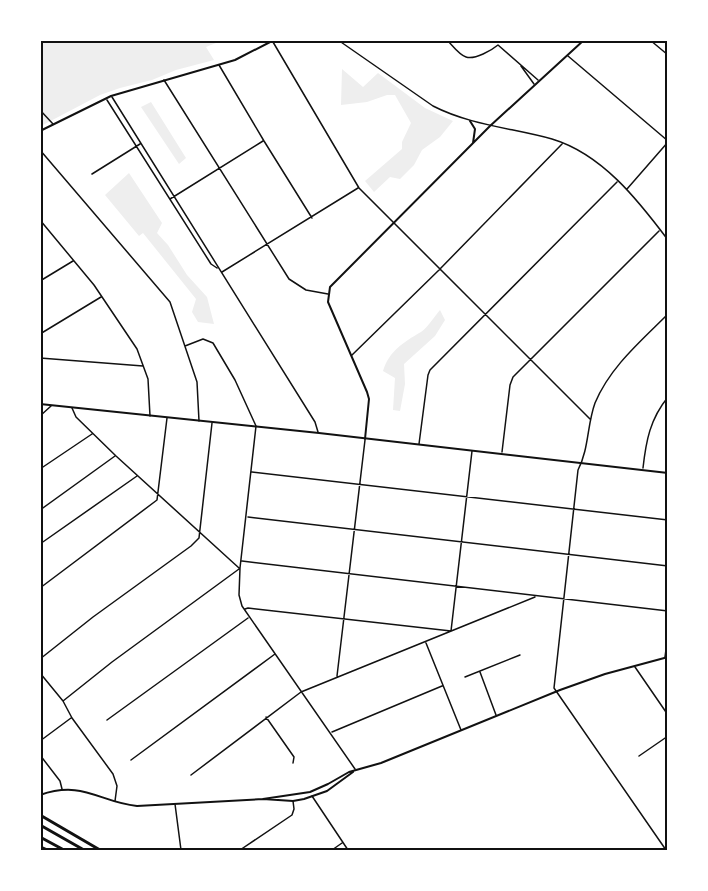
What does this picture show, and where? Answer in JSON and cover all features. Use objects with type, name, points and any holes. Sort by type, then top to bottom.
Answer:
[{"type":"highway","points":[[40,814],[100,850]]},
{"type":"highway","points":[[40,825],[84,850]]},
{"type":"highway","points":[[40,837],[64,850]]},
{"type":"highway","points":[[40,847],[47,850]]},
{"type":"street","points":[[338,40],[446,113],[563,143],[590,158],[626,190],[668,240]]},
{"type":"street","points":[[447,40],[462,55],[470,58],[490,51],[501,42]]},
{"type":"street","points":[[337,677],[369,399],[328,302],[328,294],[333,283],[490,126],[584,40]]},
{"type":"street","points":[[650,40],[668,55]]},
{"type":"street","points":[[40,132],[111,96],[245,57],[273,41],[359,188],[590,419]]},
{"type":"street","points":[[498,45],[538,80]]},
{"type":"street","points":[[568,55],[668,142],[626,190]]},
{"type":"street","points":[[518,63],[534,84]]},
{"type":"street","points":[[219,64],[312,218]]},
{"type":"street","points":[[164,80],[289,279],[296,286],[306,290],[328,294]]},
{"type":"street","points":[[111,96],[315,422],[319,433]]},
{"type":"street","points":[[106,98],[211,264],[218,269]]},
{"type":"street","points":[[40,110],[53,125]]},
{"type":"street","points":[[471,121],[475,135],[473,144]]},
{"type":"street","points":[[170,199],[264,141]]},
{"type":"street","points":[[92,174],[140,143]]},
{"type":"street","points":[[352,355],[441,269],[563,143]]},
{"type":"street","points":[[40,150],[170,302],[197,382],[199,421]]},
{"type":"street","points":[[420,444],[428,375],[617,182]]},
{"type":"street","points":[[221,273],[359,188]]},
{"type":"street","points":[[40,220],[102,296],[137,349],[144,366],[150,393],[150,416]]},
{"type":"street","points":[[502,454],[510,385],[513,377],[660,230]]},
{"type":"street","points":[[40,281],[74,260]]},
{"type":"street","points":[[40,334],[102,296]]},
{"type":"street","points":[[666,850],[554,688],[578,470],[585,457],[590,419],[611,374],[668,314]]},
{"type":"street","points":[[185,346],[203,339],[213,343],[235,380],[256,426],[240,568],[239,595],[244,610],[330,732],[355,772]]},
{"type":"street","points":[[40,358],[139,368],[144,366]]},
{"type":"street","points":[[643,470],[650,426],[657,411],[668,397]]},
{"type":"street","points":[[40,404],[668,473]]},
{"type":"street","points":[[40,416],[52,406]]},
{"type":"street","points":[[72,408],[76,417],[116,456],[240,568]]},
{"type":"street","points":[[40,588],[158,500],[167,418]]},
{"type":"street","points":[[40,659],[93,617],[191,546],[200,534],[212,422]]},
{"type":"street","points":[[40,469],[92,433]]},
{"type":"street","points":[[450,631],[472,450]]},
{"type":"street","points":[[40,510],[116,456]]},
{"type":"street","points":[[252,472],[668,520]]},
{"type":"street","points":[[40,544],[137,476]]},
{"type":"street","points":[[247,517],[668,566]]},
{"type":"street","points":[[241,561],[668,611]]},
{"type":"street","points":[[63,701],[240,568]]},
{"type":"street","points":[[190,775],[301,692],[536,596]]},
{"type":"street","points":[[244,610],[248,608],[450,631]]},
{"type":"street","points":[[107,720],[249,618]]},
{"type":"street","points":[[40,795],[62,790],[89,792],[137,806],[263,799],[310,792],[555,692],[605,674],[666,658],[668,634]]},
{"type":"street","points":[[426,642],[461,731]]},
{"type":"street","points":[[131,760],[275,654]]},
{"type":"street","points":[[465,677],[520,655]]},
{"type":"street","points":[[634,666],[668,715]]},
{"type":"street","points":[[479,671],[496,716]]},
{"type":"street","points":[[40,673],[63,701],[72,718],[113,774],[117,790],[114,801]]},
{"type":"street","points":[[330,732],[442,686]]},
{"type":"street","points":[[266,717],[294,757],[293,763]]},
{"type":"street","points":[[40,741],[72,718]]},
{"type":"street","points":[[639,756],[668,736]]},
{"type":"street","points":[[40,755],[60,781],[62,790]]},
{"type":"street","points":[[263,799],[293,801],[312,797],[336,786],[355,772]]},
{"type":"street","points":[[310,792],[348,850]]},
{"type":"street","points":[[240,850],[292,815],[293,801]]},
{"type":"street","points":[[174,803],[181,850]]},
{"type":"street","points":[[332,850],[342,843]]},
{"type":"shaded area","points":[[41,41],[221,41],[206,47],[214,60],[100,95],[41,126]]},
{"type":"shaded area","points":[[342,69],[363,87],[378,73],[425,108],[453,121],[440,137],[422,150],[414,165],[400,179],[390,177],[374,192],[365,181],[402,149],[402,142],[411,123],[395,95],[341,105]]},
{"type":"shaded area","points":[[151,102],[186,158],[179,164],[141,107]]},
{"type":"shaded area","points":[[129,173],[162,223],[157,233],[168,245],[187,275],[207,297],[214,324],[198,322],[192,312],[196,299],[143,233],[139,236],[105,195]]},
{"type":"shaded area","points":[[440,310],[445,320],[435,336],[404,364],[405,384],[400,411],[393,410],[395,378],[383,371],[386,364],[398,348],[429,325]]}]
